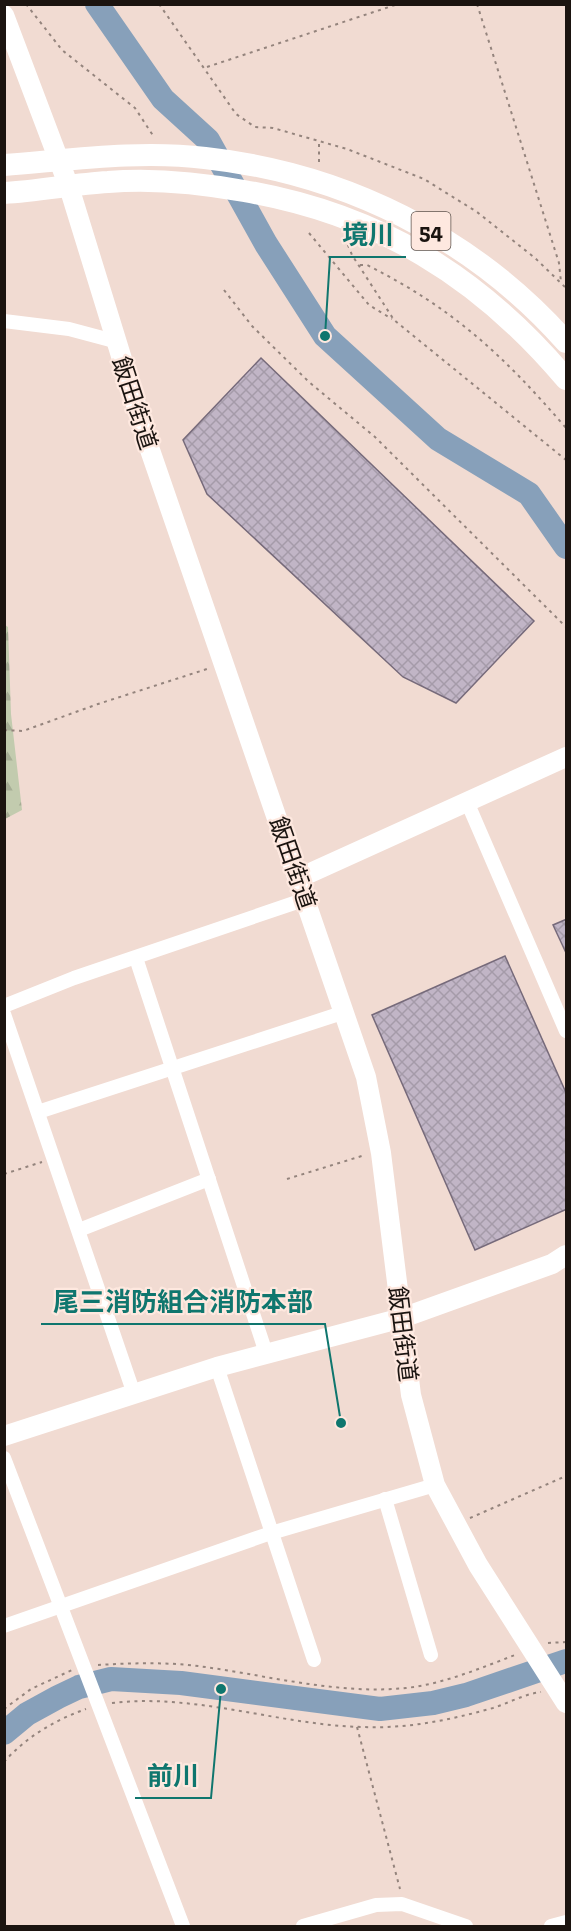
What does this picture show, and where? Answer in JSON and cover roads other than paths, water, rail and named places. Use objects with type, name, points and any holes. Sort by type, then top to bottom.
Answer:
[{"type":"main road","name":"飯田街道","points":[[4,15],[56,160],[69,187],[114,341],[366,1077],[381,1153],[411,1395],[435,1485],[455,1524],[559,1692]]},
{"type":"main road","name":"54","points":[[4,165],[142,156],[204,158],[267,168],[312,179],[361,197],[410,219],[454,244],[535,308],[567,342]]},
{"type":"main road","name":"54","points":[[4,194],[109,182],[218,186],[318,206],[379,230],[444,267],[510,318],[534,340],[567,379]]},
{"type":"main road","points":[[298,878],[468,804],[567,757]]},
{"type":"main road","points":[[4,1436],[216,1367],[402,1318],[552,1264],[567,1256]]},
{"type":"street","points":[[4,321],[69,329],[114,341]]},
{"type":"street","points":[[468,804],[567,1031]]},
{"type":"street","points":[[4,1006],[306,899]]},
{"type":"street","points":[[136,958],[266,1353]]},
{"type":"street","points":[[38,1112],[345,1012]]},
{"type":"street","points":[[4,1014],[134,1394]]},
{"type":"street","points":[[79,1230],[209,1179]]},
{"type":"street","points":[[216,1367],[314,1660]]},
{"type":"street","points":[[4,1458],[183,1926]]},
{"type":"street","points":[[4,1626],[271,1533],[435,1485]]},
{"type":"street","points":[[385,1499],[431,1655]]},
{"type":"street","points":[[303,1926],[376,1905],[402,1904],[466,1926]]},
{"type":"street","points":[[550,1926],[567,1922]]},
{"type":"waterway","points":[[97,4],[163,99],[208,140],[266,244],[325,336],[438,439],[529,494],[566,547]]},
{"type":"waterway","points":[[4,1733],[27,1714],[58,1697],[79,1687],[111,1679],[181,1683],[380,1709],[433,1703],[466,1695],[566,1661]]},
{"type":"place","name":"境川","points":[[325,336]]},
{"type":"place","name":"尾三消防組合消防本部","points":[[341,1423]]},
{"type":"place","name":"前川","points":[[221,1689]]}]
